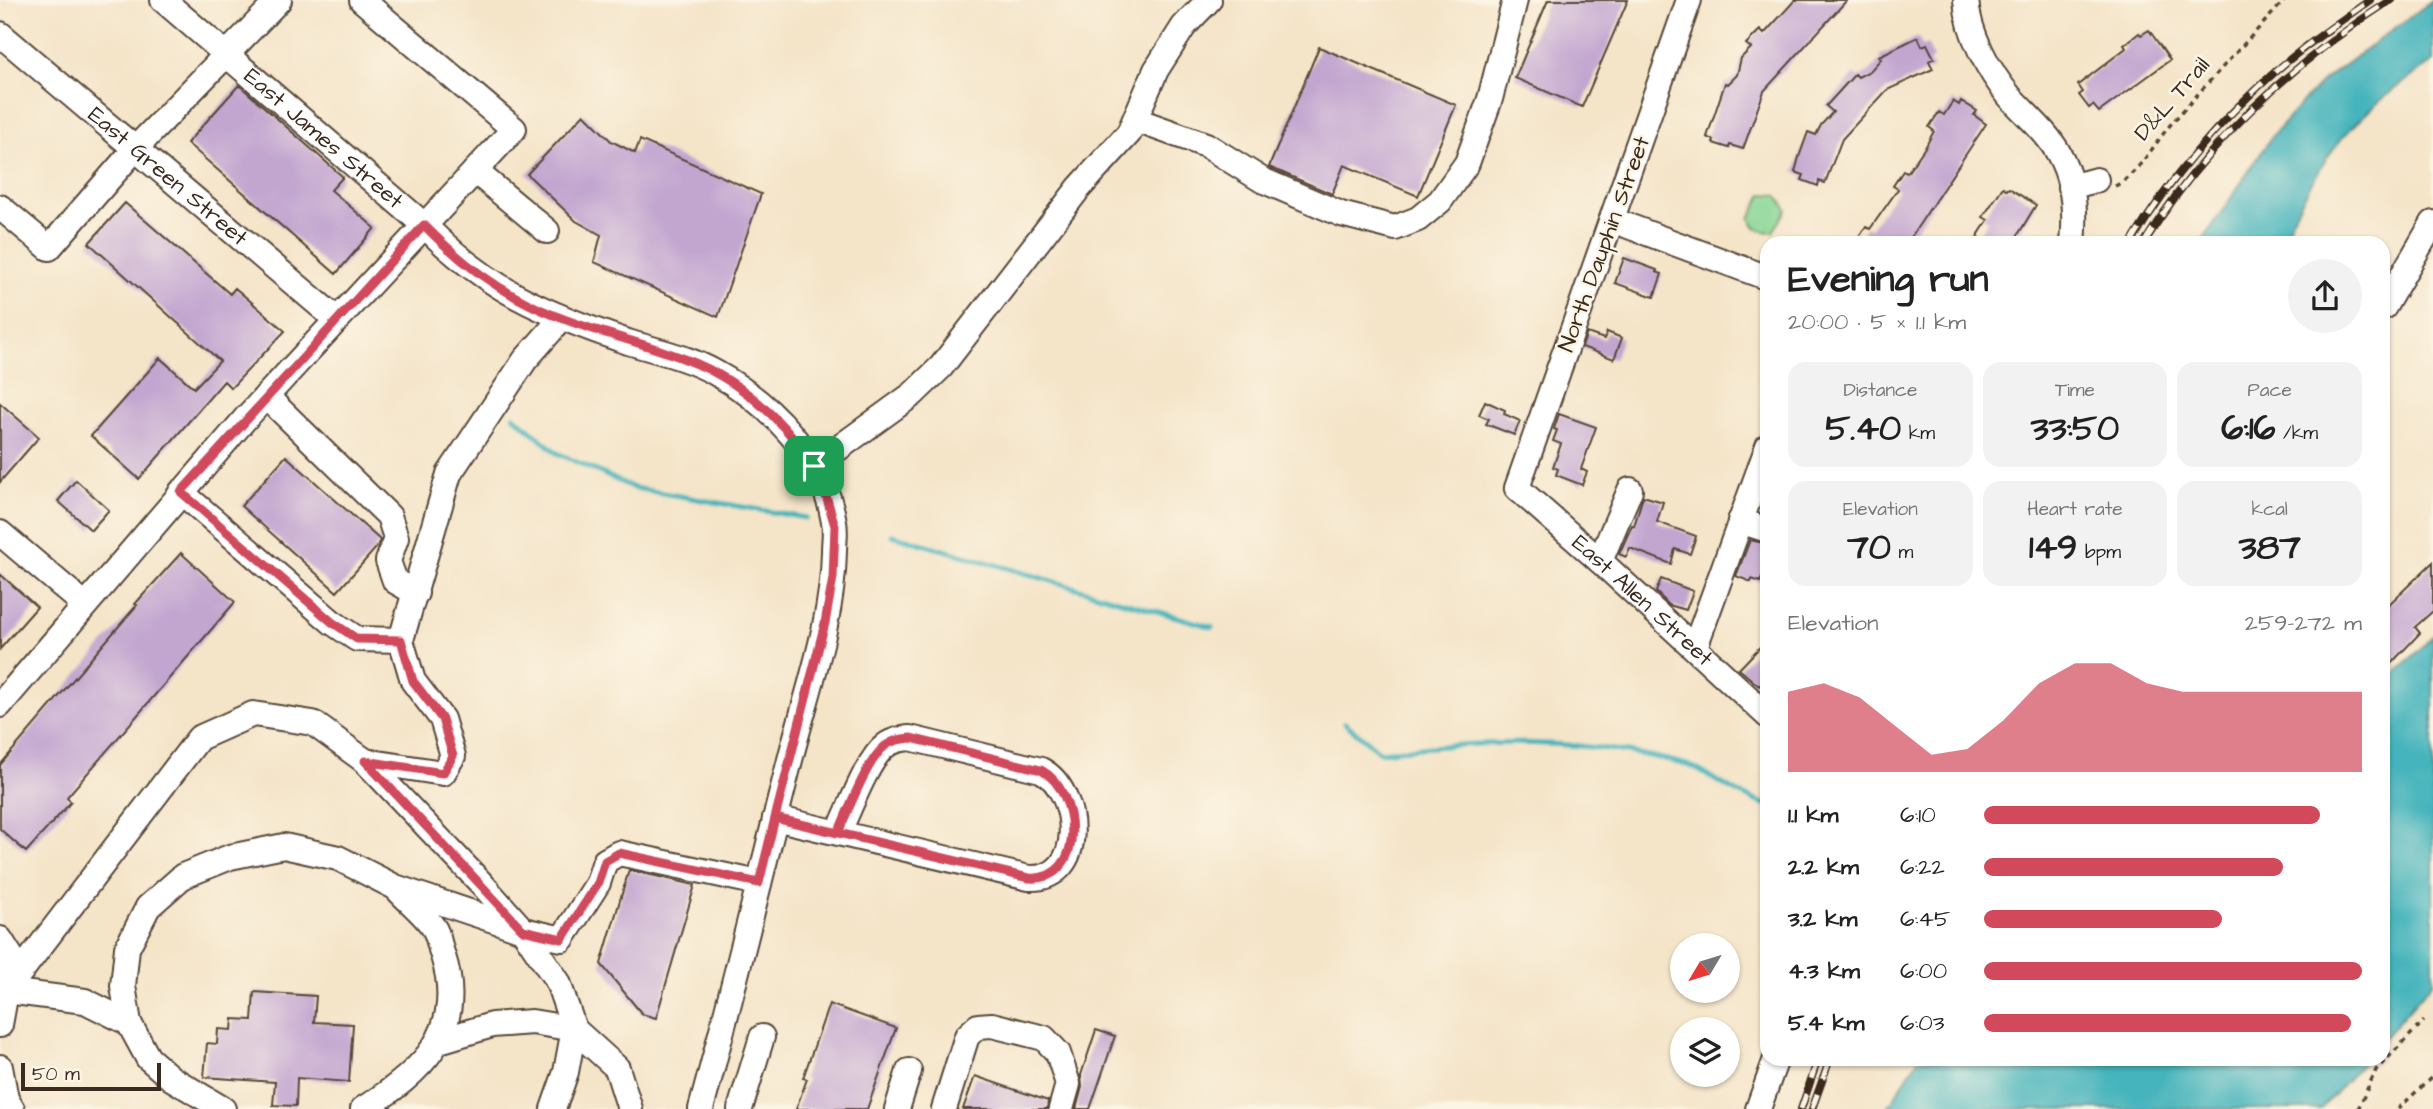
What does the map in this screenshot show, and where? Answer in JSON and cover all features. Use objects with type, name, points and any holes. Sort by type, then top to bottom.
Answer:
[{"type":"street","name":"East James Street","points":[[163,0],[473,270],[521,300],[562,318],[631,343],[685,358],[713,371],[740,387],[774,417],[796,440],[814,466],[835,526],[833,578],[825,623],[725,1025],[701,1109]]},
{"type":"street","points":[[0,207],[49,248],[135,149],[279,0]]},
{"type":"street","points":[[0,705],[266,396],[514,129],[362,0]]},
{"type":"street","points":[[814,466],[913,394],[941,367],[1079,188],[1129,133],[1156,70],[1184,26],[1209,0]]},
{"type":"street","points":[[1136,120],[1206,145],[1262,180],[1341,214],[1395,228],[1418,219],[1440,201],[1467,163],[1490,99],[1515,0]]},
{"type":"street","name":"North Dauphin Street","points":[[1517,488],[1689,0]]},
{"type":"street","points":[[1966,0],[1966,10],[1988,63],[2008,94],[2059,154],[2070,187],[2075,222],[2074,236]]},
{"type":"street","name":"East Green Street","points":[[0,34],[336,319]]},
{"type":"street","points":[[475,171],[547,231]]},
{"type":"street","points":[[2070,187],[2104,184]]},
{"type":"street","points":[[1612,220],[1760,275]]},
{"type":"street","points":[[2390,297],[2433,223]]},
{"type":"street","points":[[365,761],[443,773],[453,756],[442,719],[413,681],[401,640],[449,474],[525,360],[562,318]]},
{"type":"street","points":[[266,396],[388,516],[396,538],[388,561],[395,581],[416,593]]},
{"type":"street","points":[[1695,647],[1760,467]]},
{"type":"street","name":"East Allen Street","points":[[1517,488],[1760,708]]},
{"type":"street","points":[[1600,561],[1630,490]]},
{"type":"street","points":[[181,492],[332,622],[357,639],[401,640]]},
{"type":"street","points":[[1740,521],[1760,527]]},
{"type":"street","points":[[0,533],[85,605]]},
{"type":"street","points":[[3,995],[199,738],[253,713],[313,723],[365,761],[523,930],[558,982],[574,1029],[617,1068],[630,1109]]},
{"type":"street","points":[[775,818],[838,833],[1029,878],[1042,879],[1054,872],[1063,862],[1070,852],[1072,838],[1066,799],[1060,785],[1050,775],[1041,770],[911,738],[897,739],[884,747],[873,759],[838,833]]},
{"type":"street","points":[[223,1109],[171,1078],[148,1058],[129,1023],[123,986],[127,947],[148,908],[183,876],[230,857],[284,846],[338,858],[395,887],[523,930],[562,939],[598,883],[605,861],[619,853],[759,883]]},
{"type":"street","points":[[363,1109],[398,1087],[439,1041],[447,1020],[450,979],[434,929],[395,887]]},
{"type":"street","points":[[0,939],[12,958],[3,995],[0,1025]]},
{"type":"street","points":[[3,995],[85,1001],[129,1023]]},
{"type":"street","points":[[439,1041],[492,1026],[532,1022],[574,1029]]},
{"type":"street","points":[[944,1109],[967,1036],[978,1026],[992,1025],[1044,1038],[1058,1053],[1068,1084],[1061,1109]]},
{"type":"street","points":[[553,1109],[566,1072],[574,1029]]},
{"type":"street","points":[[740,1109],[762,1037]]},
{"type":"street","points":[[1758,1109],[1773,1066]]},
{"type":"street","points":[[0,1067],[6,1099],[12,1109]]},
{"type":"street","points":[[897,1109],[909,1071]]},
{"type":"path","name":"D&L Trail","points":[[2104,184],[2123,182],[2132,174],[2170,125],[2284,0]]},
{"type":"path","points":[[2390,1056],[2424,1021]]},
{"type":"path","points":[[2358,1109],[2380,1066]]},
{"type":"path","points":[[2398,1109],[2433,1076]]},
{"type":"green space","points":[[1763,194],[1777,195],[1787,209],[1773,232],[1759,229],[1750,218]]},
{"type":"water","points":[[2433,0],[2433,62],[2374,106],[2335,147],[2307,191],[2284,236],[2206,236],[2272,136],[2320,83]]},
{"type":"water","points":[[2433,636],[2433,982],[2390,1031],[2390,679]]},
{"type":"water","points":[[1914,1066],[2360,1066],[2321,1109],[1887,1109]]},
{"type":"building","points":[[1548,0],[1628,0],[1582,107],[1515,78]]},
{"type":"building","points":[[1795,0],[1847,0],[1764,91],[1743,149],[1713,143],[1714,140],[1707,137],[1725,83],[1728,84],[1737,75],[1741,58],[1751,48],[1746,44],[1760,30],[1764,34]]},
{"type":"building","points":[[2149,30],[2170,60],[2099,112],[2093,105],[2089,108],[2079,95],[2083,92],[2078,85],[2126,48],[2124,45],[2139,33],[2141,35]]},
{"type":"building","points":[[1918,37],[1922,46],[1927,44],[1934,58],[1929,61],[1933,69],[1887,90],[1842,139],[1825,183],[1819,181],[1818,186],[1802,180],[1804,175],[1795,172],[1799,157],[1808,132],[1816,135],[1833,112],[1826,106],[1855,74],[1858,77],[1870,71],[1881,59],[1879,56]]},
{"type":"building","points":[[1319,47],[1456,105],[1418,196],[1344,165],[1332,194],[1269,167]]},
{"type":"building","points":[[239,85],[343,177],[331,190],[375,228],[336,274],[187,143]]},
{"type":"building","points":[[1953,101],[1959,105],[1961,101],[1977,111],[1974,115],[1986,124],[1912,236],[1860,236],[1866,227],[1870,229],[1898,189],[1893,186],[1903,171],[1907,173],[1926,146],[1934,131],[1929,127],[1939,112],[1944,115]]},
{"type":"building","points":[[584,114],[611,141],[635,153],[640,140],[761,194],[718,317],[594,262],[601,235],[576,221],[527,174]]},
{"type":"building","points":[[2003,187],[2036,205],[2017,236],[1978,236],[1988,220],[1983,217]]},
{"type":"building","points":[[125,203],[230,294],[235,288],[285,331],[231,388],[224,381],[139,479],[91,436],[160,358],[194,388],[220,361],[89,243]]},
{"type":"building","points":[[1624,258],[1662,274],[1654,297],[1615,283]]},
{"type":"building","points":[[1607,332],[1622,338],[1614,359],[1582,347],[1587,333],[1604,339]]},
{"type":"building","points":[[1485,401],[1505,410],[1504,414],[1520,421],[1514,435],[1486,424],[1489,419],[1479,415]]},
{"type":"building","points":[[0,403],[39,437],[0,482]]},
{"type":"building","points":[[1559,414],[1596,427],[1581,469],[1587,472],[1582,485],[1556,475],[1558,469],[1553,467],[1561,444],[1553,441]]},
{"type":"building","points":[[286,456],[380,540],[377,547],[337,592],[241,506]]},
{"type":"building","points":[[76,480],[109,510],[91,530],[58,501]]},
{"type":"building","points":[[1643,496],[1663,502],[1657,522],[1696,536],[1690,554],[1675,549],[1671,564],[1630,548],[1626,557],[1619,554],[1632,525],[1634,526]]},
{"type":"building","points":[[1750,540],[1760,542],[1760,582],[1752,579],[1751,582],[1736,576]]},
{"type":"building","points":[[181,553],[235,602],[67,797],[71,802],[26,852],[0,829],[0,765]]},
{"type":"building","points":[[2433,562],[2433,611],[2415,627],[2420,633],[2390,665],[2390,603]]},
{"type":"building","points":[[0,574],[37,607],[0,649]]},
{"type":"building","points":[[1661,579],[1693,591],[1686,610],[1669,605],[1656,592]]},
{"type":"building","points":[[1760,647],[1760,685],[1739,669]]},
{"type":"building","points":[[629,870],[695,885],[656,1018],[642,1014],[601,964]]},
{"type":"building","points":[[254,992],[316,996],[314,1022],[353,1024],[349,1082],[297,1078],[296,1106],[273,1105],[275,1082],[204,1077],[207,1043],[217,1044],[218,1029],[232,1030],[233,1019],[252,1020]]},
{"type":"building","points":[[829,1004],[896,1028],[867,1109],[796,1109],[807,1079],[803,1078]]},
{"type":"building","points":[[1096,1030],[1115,1036],[1090,1109],[1076,1109],[1082,1087],[1081,1075]]},
{"type":"building","points":[[975,1076],[1048,1101],[1047,1109],[963,1109]]},
{"type":"waterway","points":[[514,416],[557,453],[634,488],[806,518]]},
{"type":"waterway","points":[[892,535],[1212,627]]},
{"type":"waterway","points":[[1345,723],[1380,752],[1496,743],[1573,745],[1649,756],[1693,767],[1760,802]]},
{"type":"railway","points":[[2136,236],[2179,174],[2235,110],[2298,52],[2370,0]]},
{"type":"railway","points":[[2149,236],[2195,172],[2254,108],[2319,50],[2391,0]]},
{"type":"railway","points":[[1801,1109],[1816,1066]]},
{"type":"railway","points":[[1812,1109],[1827,1066]]},
{"type":"route","points":[[814,466],[796,440],[740,387],[685,358],[631,343],[531,305],[473,270],[447,249],[424,225],[181,492],[332,622],[357,639],[401,640],[413,681],[442,719],[453,756],[443,773],[365,761],[523,930],[562,939],[598,883],[605,861],[619,853],[759,883],[775,818],[1029,878],[1042,879],[1054,872],[1070,852],[1072,838],[1066,799],[1060,785],[1041,770],[911,738],[897,739],[884,747],[873,759],[838,833],[775,818],[825,623],[833,578],[835,526],[814,466]]}]
